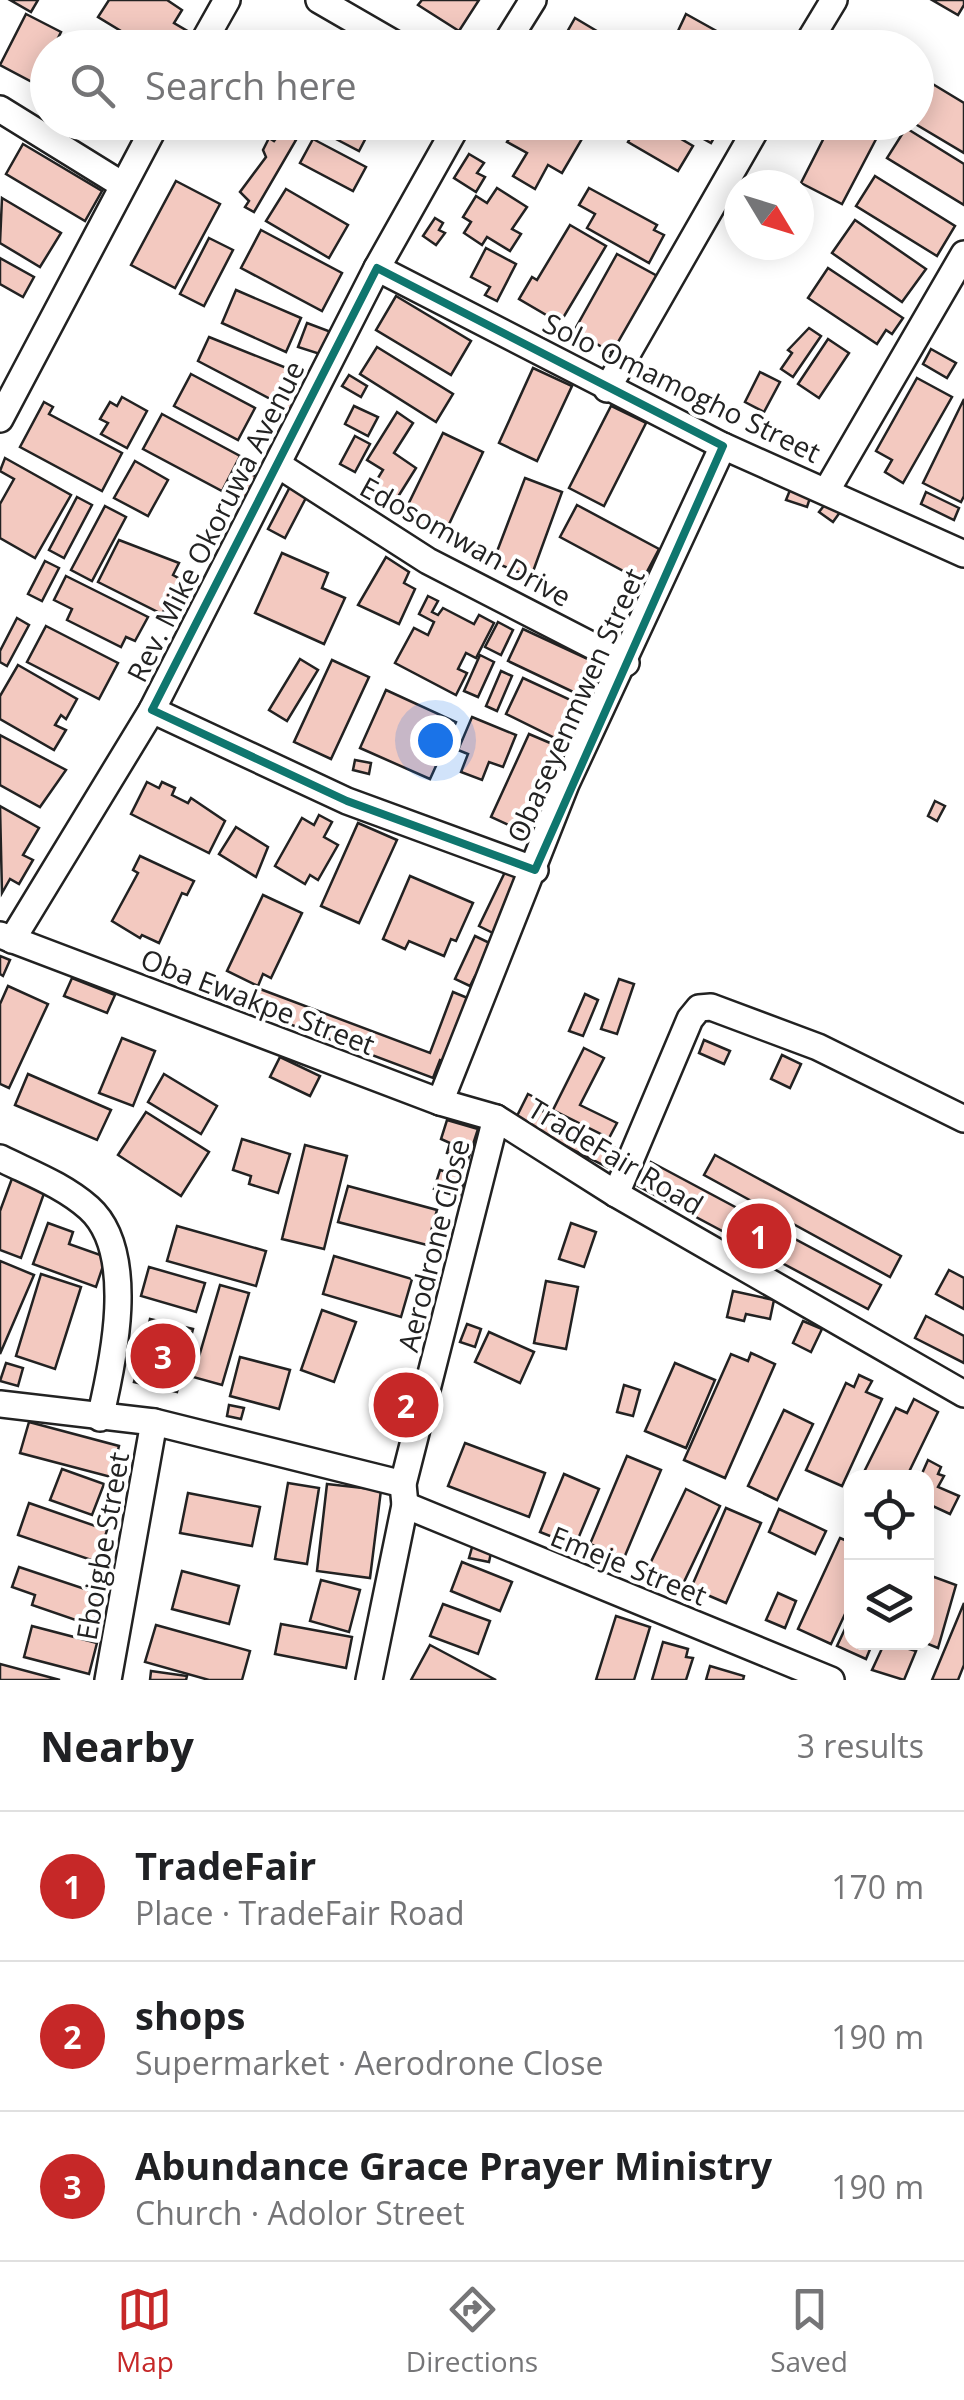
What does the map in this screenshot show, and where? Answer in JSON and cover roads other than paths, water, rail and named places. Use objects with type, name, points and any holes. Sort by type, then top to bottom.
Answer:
[{"type":"street","points":[[210,30],[227,0]]},
{"type":"street","points":[[318,0],[370,30]]},
{"type":"street","points":[[514,30],[533,0]]},
{"type":"street","points":[[816,30],[834,0]]},
{"type":"street","points":[[0,109],[30,127]]},
{"type":"street","points":[[50,140],[122,184]]},
{"type":"street","points":[[2,411],[147,140]]},
{"type":"street","name":"Rev. Mike Okoruwa Avenue","points":[[6,937],[152,710],[280,466],[377,268],[448,140]]},
{"type":"street","points":[[607,389],[750,140]]},
{"type":"street","points":[[827,490],[964,254]]},
{"type":"street","name":"Solo Omamogho Street","points":[[377,268],[723,446],[964,554]]},
{"type":"street","name":"Obaseyenmwen Street","points":[[440,1102],[566,784],[626,663],[723,446]]},
{"type":"street","name":"Edosomwan Drive","points":[[280,466],[428,561],[626,663]]},
{"type":"street","points":[[152,710],[348,801],[535,870]]},
{"type":"street","name":"Oba Ewakpe Street","points":[[6,937],[440,1102],[496,1118]]},
{"type":"street","points":[[616,1194],[690,1019],[699,1008],[711,1008],[818,1046],[964,1119]]},
{"type":"street","name":"TradeFair Road","points":[[496,1118],[616,1194],[964,1394]]},
{"type":"street","name":"Aerodrone Close","points":[[369,1680],[404,1495],[496,1118]]},
{"type":"street","points":[[0,1158],[63,1189],[92,1210],[106,1235],[115,1259],[117,1346],[100,1418]]},
{"type":"street","name":"Emeje Street","points":[[0,1404],[154,1422],[404,1495],[831,1680]]},
{"type":"street","name":"Eboigbe Street","points":[[108,1680],[154,1422]]},
{"type":"place","name":"TradeFair","points":[[759,1236]]},
{"type":"place","name":"Abundance Grace Prayer Ministry","points":[[163,1356]]},
{"type":"place","name":"shops","points":[[406,1405]]}]
